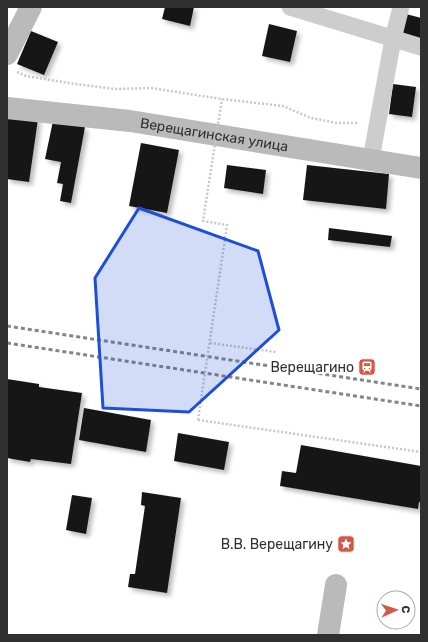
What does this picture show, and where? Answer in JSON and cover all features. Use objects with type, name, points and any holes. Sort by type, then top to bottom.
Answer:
[{"type":"main road","points":[[8,52],[31,7]]},
{"type":"main road","name":"Верещагинская улица","points":[[7,108],[130,121],[421,168]]},
{"type":"main road","points":[[328,635],[336,585]]},
{"type":"street","points":[[290,7],[421,47]]},
{"type":"street","points":[[371,159],[393,39],[401,7]]},
{"type":"path","points":[[8,52],[12,66],[16,71],[26,76],[115,89],[151,88],[222,99],[283,106],[311,118],[337,123],[378,121]]},
{"type":"path","points":[[222,99],[203,220],[227,225],[198,420],[421,452]]},
{"type":"path","points":[[210,343],[276,352]]},
{"type":"highlighted area","points":[[139,208],[258,251],[279,330],[189,412],[103,408],[95,278]]},
{"type":"building","points":[[165,7],[194,7],[190,26],[162,19]]},
{"type":"building","points":[[406,14],[421,18],[421,41],[401,35]]},
{"type":"building","points":[[269,24],[297,31],[290,62],[262,56]]},
{"type":"building","points":[[31,31],[58,42],[44,75],[17,64]]},
{"type":"building","points":[[393,84],[416,87],[412,117],[389,114]]},
{"type":"building","points":[[7,114],[38,119],[29,182],[7,179]]},
{"type":"building","points":[[53,121],[85,127],[71,203],[60,201],[63,184],[57,183],[61,162],[45,159]]},
{"type":"building","points":[[141,143],[179,150],[167,213],[129,206]]},
{"type":"building","points":[[227,165],[266,170],[263,194],[224,188]]},
{"type":"building","points":[[307,165],[389,174],[386,209],[303,200]]},
{"type":"building","points":[[329,228],[392,236],[390,247],[328,240]]},
{"type":"building","points":[[7,379],[39,384],[39,387],[82,393],[71,464],[31,459],[30,462],[7,458]]},
{"type":"building","points":[[84,408],[151,420],[146,452],[79,440]]},
{"type":"building","points":[[178,433],[229,442],[224,470],[174,461]]},
{"type":"building","points":[[301,445],[421,466],[421,502],[419,502],[418,509],[280,486],[282,471],[296,473]]},
{"type":"building","points":[[142,492],[181,498],[167,593],[128,587],[130,574],[135,574],[145,506],[141,505]]},
{"type":"building","points":[[72,495],[92,498],[86,534],[66,530]]},
{"type":"railway","points":[[7,326],[421,389]]},
{"type":"railway","points":[[7,343],[421,406]]},
{"type":"place","name":"Верещагино","points":[[367,367]]},
{"type":"place","name":"В.В. Верещагину","points":[[346,544]]}]
